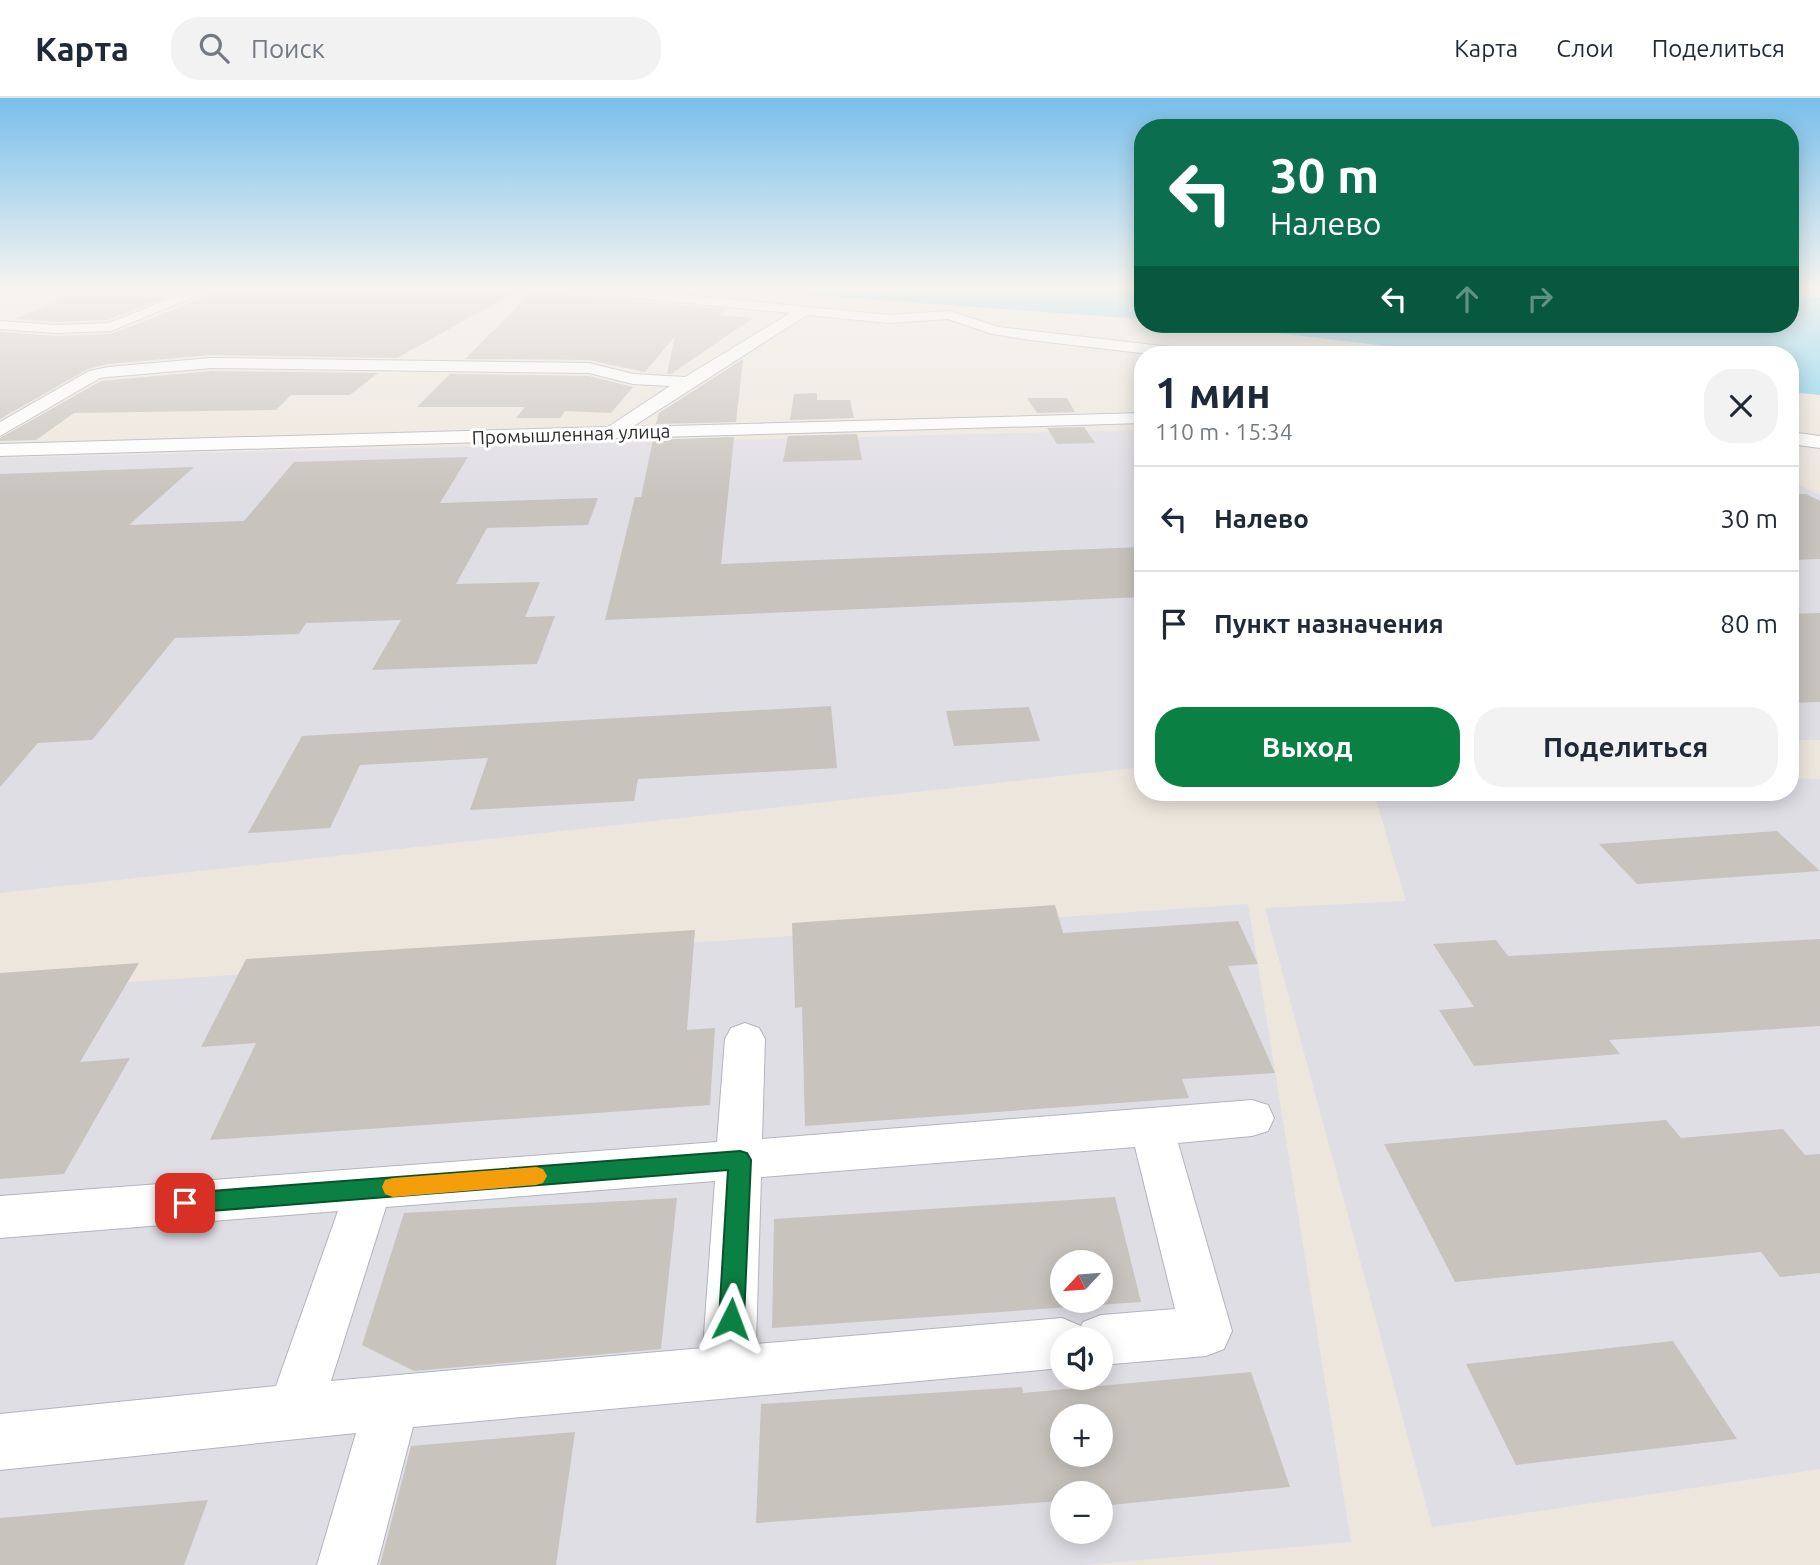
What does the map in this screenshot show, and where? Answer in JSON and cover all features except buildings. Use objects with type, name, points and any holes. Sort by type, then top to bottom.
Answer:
[{"type":"street","points":[[612,433],[728,357]]},
{"type":"street","points":[[0,429],[95,374],[211,363],[452,364],[589,368],[633,379],[688,382]]},
{"type":"street","name":"Промышленная улица","points":[[0,450],[1134,418]]},
{"type":"street","points":[[1799,439],[1820,442]]},
{"type":"street","points":[[728,1373],[745,1039]]},
{"type":"street","points":[[0,1217],[1252,1118]]},
{"type":"street","points":[[1113,1339],[1206,1331],[1152,1128]]},
{"type":"street","points":[[294,1412],[369,1189]]},
{"type":"street","points":[[0,1442],[392,1402],[1050,1344]]},
{"type":"street","points":[[347,1565],[392,1402]]},
{"type":"shaded area","points":[[1134,430],[1134,768],[0,893],[0,458]]},
{"type":"shaded area","points":[[1799,484],[1820,495],[1820,740],[1799,740]]},
{"type":"shaded area","points":[[1799,778],[1820,779],[1820,1469],[1432,1527],[1265,908],[1406,901],[1376,801],[1799,801]]},
{"type":"shaded area","points":[[1248,904],[1351,1542],[1085,1565],[0,1565],[0,991]]},
{"type":"water","points":[[1799,357],[1820,357],[1820,395],[1799,393]]},
{"type":"slow traffic","points":[[393,1187],[536,1176]]},
{"type":"route","points":[[185,1203],[740,1160],[731,1319]]}]
